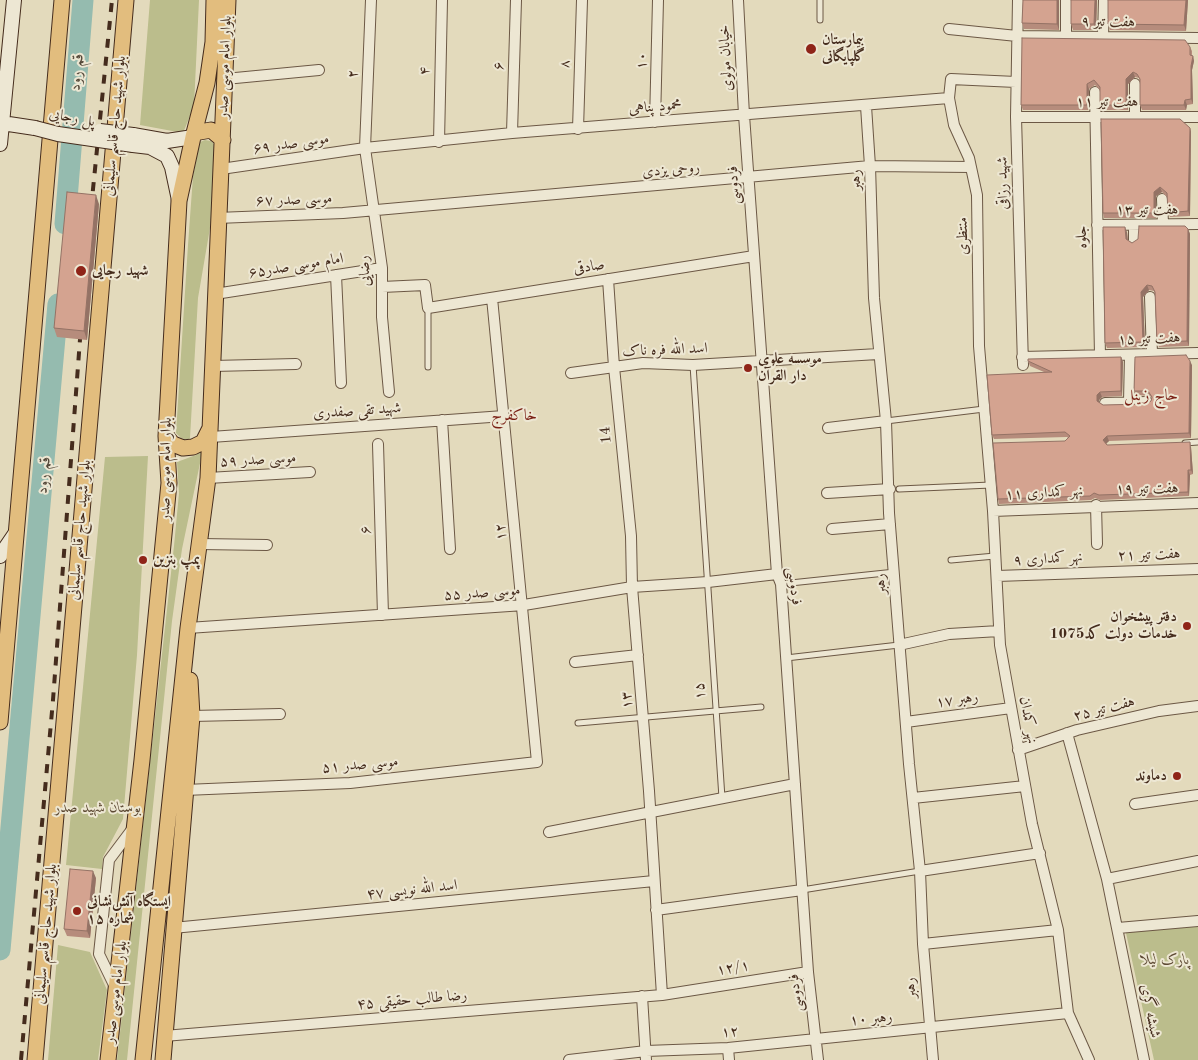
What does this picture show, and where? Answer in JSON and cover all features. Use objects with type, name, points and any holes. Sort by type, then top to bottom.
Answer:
[{"type":"main road","points":[[0,144],[14,0]]},
{"type":"main road","points":[[0,722],[6,595],[15,534],[62,0]]},
{"type":"main road","name":"بلوار شهید حاج قاسم سلیمانی","points":[[35,1060],[126,0]]},
{"type":"main road","name":"بلوار امام موسی صدر","points":[[108,1060],[169,483],[166,436],[180,201],[193,135],[207,83],[213,42],[214,0]]},
{"type":"main road","name":"بلوار امام موسی صدر","points":[[143,1060],[188,628],[208,478],[217,218],[223,140],[228,0]]},
{"type":"main road","name":"پل رجایی","points":[[1,123],[35,128],[58,134],[133,140]]},
{"type":"main road","points":[[133,140],[167,141],[211,130],[223,140]]},
{"type":"main road","points":[[133,140],[167,156],[172,167],[180,201]]},
{"type":"main road","points":[[166,436],[178,446],[193,447],[203,442],[211,430]]},
{"type":"main road","points":[[0,556],[15,534]]},
{"type":"main road","points":[[163,1060],[192,716],[188,628]]},
{"type":"street","name":"۲","points":[[365,148],[371,0]]},
{"type":"street","name":"۴","points":[[439,142],[442,0]]},
{"type":"street","name":"۶","points":[[512,133],[516,0]]},
{"type":"street","name":"۸","points":[[578,129],[582,0]]},
{"type":"street","name":"۱۰","points":[[655,122],[658,0]]},
{"type":"street","name":"خیابان مولوی","points":[[738,0],[744,115]]},
{"type":"street","name":"شهید رزاقی","points":[[1018,0],[1016,117],[1023,361]]},
{"type":"street","points":[[1066,0],[1066,36]]},
{"type":"street","points":[[1103,37],[1104,0]]},
{"type":"street","name":"هفت تیر ۹","points":[[949,29],[1018,36],[1198,38]]},
{"type":"street","points":[[225,79],[319,70]]},
{"type":"street","points":[[949,98],[951,79],[1016,82]]},
{"type":"street","points":[[1135,84],[1135,117]]},
{"type":"street","name":"جلوه","points":[[1095,92],[1100,356]]},
{"type":"street","name":"محمود پناهی","points":[[365,148],[439,142],[512,133],[949,98]]},
{"type":"street","name":"منتظری","points":[[949,98],[954,125],[971,167],[977,195],[979,346],[982,377]]},
{"type":"street","name":"رهبر","points":[[866,106],[874,298],[878,354],[894,489],[890,524],[920,871],[923,944],[933,1060]]},
{"type":"street","name":"فردوسی","points":[[744,115],[776,574],[782,584],[808,972],[818,1060]]},
{"type":"street","name":"هفت تیر ۱۱","points":[[1016,117],[1198,117]]},
{"type":"street","name":"موسی صدر ۶۹","points":[[221,169],[365,148]]},
{"type":"street","name":"رضایی","points":[[365,148],[382,268],[382,317],[389,392]]},
{"type":"street","name":"روحی یزدی","points":[[373,210],[870,166],[971,167]]},
{"type":"street","points":[[1162,199],[1163,224]]},
{"type":"street","name":"موسی صدر ۶۷","points":[[217,218],[373,210]]},
{"type":"street","points":[[1134,224],[1134,241]]},
{"type":"street","name":"هفت تیر ۱۳","points":[[1097,225],[1198,224]]},
{"type":"street","name":"صادقی","points":[[428,308],[754,256]]},
{"type":"street","name":"امام موسی صدر۶۵","points":[[215,294],[382,268]]},
{"type":"street","points":[[336,275],[341,383]]},
{"type":"street","name":"14","points":[[608,279],[614,367],[631,536],[632,587]]},
{"type":"street","points":[[382,288],[425,285],[428,308]]},
{"type":"street","points":[[1150,296],[1152,354]]},
{"type":"street","name":"۱۲","points":[[492,298],[524,605],[537,762]]},
{"type":"street","name":"هفت تیر ۱۵","points":[[1023,361],[1198,353]]},
{"type":"street","name":"اسد الله فره ناک","points":[[571,372],[642,363],[694,365],[761,359],[878,354]]},
{"type":"street","points":[[1129,402],[1130,355]]},
{"type":"street","points":[[213,366],[296,364]]},
{"type":"street","name":"نهر کمدان","points":[[982,377],[985,409],[993,444],[991,485],[999,631],[1011,708],[1032,824],[1058,930],[1068,1013],[1089,1060]]},
{"type":"street","points":[[1105,403],[1147,402]]},
{"type":"street","name":"شهید تقی صفدری","points":[[211,430],[504,416]]},
{"type":"street","points":[[442,420],[450,549]]},
{"type":"street","points":[[828,428],[886,421]]},
{"type":"street","name":"۶","points":[[378,444],[383,615]]},
{"type":"street","name":"موسی صدر ۵۹","points":[[208,478],[310,472]]},
{"type":"street","points":[[827,493],[894,489]]},
{"type":"street","name":"هفت تیر ۱۹","points":[[1096,505],[1198,503]]},
{"type":"street","points":[[1096,505],[1097,544]]},
{"type":"street","name":"نهر کمداری ۱۱","points":[[993,511],[1096,505]]},
{"type":"street","points":[[832,529],[890,524]]},
{"type":"street","points":[[200,544],[267,545]]},
{"type":"street","name":"هفت تیر ۲۱","points":[[1100,572],[1198,569]]},
{"type":"street","name":"نهر کمداری ۹","points":[[997,576],[1100,572]]},
{"type":"street","name":"موسی صدر ۵۵","points":[[188,628],[524,605],[632,587],[708,582],[776,574]]},
{"type":"street","name":"۱۳","points":[[632,587],[650,811],[662,995]]},
{"type":"street","points":[[899,645],[949,634],[999,631]]},
{"type":"street","points":[[575,662],[638,656]]},
{"type":"street","name":"هفت تیر ۲۵","points":[[1018,750],[1067,733],[1159,711],[1198,706]]},
{"type":"street","name":"رهبر ۱۷","points":[[906,722],[1011,708]]},
{"type":"street","points":[[192,716],[280,714]]},
{"type":"street","name":"شیشه گری","points":[[1067,733],[1107,879],[1144,1060]]},
{"type":"street","name":"موسی صدر ۵۱","points":[[185,790],[350,783],[537,762]]},
{"type":"street","points":[[549,832],[795,784]]},
{"type":"street","points":[[913,798],[1025,786]]},
{"type":"street","points":[[1135,804],[1198,795]]},
{"type":"street","points":[[116,990],[99,954],[108,869],[109,860],[134,826]]},
{"type":"street","points":[[920,871],[1040,853]]},
{"type":"street","points":[[1107,879],[1198,861]]},
{"type":"street","name":"۴۷ اسد الله نویسی","points":[[173,928],[654,881]]},
{"type":"street","points":[[656,910],[802,890]]},
{"type":"street","points":[[1118,928],[1198,920]]},
{"type":"street","points":[[923,944],[1058,930]]},
{"type":"street","name":"۱۲/۱","points":[[662,995],[808,972]]},
{"type":"street","name":"۴۵ رضا طالب حقیقی","points":[[164,1036],[662,995]]},
{"type":"street","points":[[642,996],[646,1056]]},
{"type":"street","name":"رهبر ۱۰","points":[[816,1039],[1068,1013]]},
{"type":"street","name":"۱۲","points":[[569,1060],[646,1056],[816,1039]]},
{"type":"street","points":[[728,1048],[729,1060]]},
{"type":"lane","points":[[820,0],[820,20]]},
{"type":"lane","points":[[428,308],[428,367]]},
{"type":"lane","name":"۱۵","points":[[694,365],[722,798]]},
{"type":"lane","points":[[886,421],[985,409]]},
{"type":"lane","points":[[1178,443],[1198,442]]},
{"type":"lane","points":[[894,489],[991,485]]},
{"type":"lane","points":[[951,560],[996,556]]},
{"type":"lane","points":[[782,584],[895,572]]},
{"type":"lane","points":[[786,658],[899,645]]},
{"type":"lane","points":[[578,723],[761,707]]},
{"type":"lane","points":[[802,890],[920,871]]},
{"type":"green space","points":[[150,0],[199,0],[194,106],[183,133],[140,125]]},
{"type":"green space","points":[[205,140],[211,141],[215,145],[211,222],[198,298],[190,438],[187,440],[181,438],[176,433],[193,176],[200,142]]},
{"type":"green space","points":[[203,449],[182,549],[172,621],[127,1060],[117,1060],[174,546],[179,493],[177,462],[196,455]]},
{"type":"green space","name":"بوستان شهید صدر","points":[[148,456],[137,655],[123,819],[103,857],[102,869],[66,865],[105,457]]},
{"type":"green space","name":"پارک لیلا","points":[[1198,922],[1198,1060],[1154,1060],[1126,933]]},
{"type":"green space","points":[[58,945],[90,952],[107,990],[98,1060],[48,1060]]},
{"type":"building","points":[[1023,0],[1057,0],[1057,24],[1022,23]]},
{"type":"building","points":[[1071,0],[1095,0],[1094,24],[1071,24]]},
{"type":"building","points":[[1108,0],[1186,0],[1184,25],[1108,24]]},
{"type":"building","points":[[1022,38],[1185,40],[1190,47],[1190,55],[1193,56],[1191,66],[1191,99],[1185,100],[1184,105],[1140,105],[1140,79],[1133,72],[1126,79],[1126,105],[1100,105],[1100,87],[1094,80],[1087,84],[1087,105],[1021,105]]},
{"type":"building","points":[[1101,119],[1180,119],[1190,128],[1188,211],[1168,213],[1167,193],[1160,187],[1154,192],[1154,213],[1103,213]]},
{"type":"building","name":"شهید رجایی","points":[[67,192],[96,195],[84,331],[54,328]]},
{"type":"building","points":[[1139,226],[1185,226],[1188,229],[1187,341],[1157,342],[1155,292],[1152,286],[1147,285],[1141,292],[1143,342],[1105,343],[1103,227],[1125,227],[1126,239],[1132,243],[1138,239]]},
{"type":"building","points":[[1186,355],[1190,361],[1189,433],[1107,436],[1103,440],[1107,445],[1190,442],[1191,470],[1188,470],[1188,492],[1099,495],[1094,493],[1090,496],[998,499],[993,443],[1065,441],[1070,436],[1065,432],[992,435],[987,375],[1052,372],[1028,361],[1028,359],[1121,357],[1121,391],[1100,392],[1097,395],[1097,401],[1103,405],[1145,404],[1151,401],[1152,397],[1148,391],[1134,391],[1135,357]]},
{"type":"building","points":[[70,869],[93,871],[87,931],[64,929]]},
{"type":"waterway","name":"قم رود","points":[[65,224],[83,0]]},
{"type":"waterway","name":"قم رود","points":[[0,950],[58,304]]},
{"type":"railway","points":[[91,209],[112,0]]},
{"type":"railway","points":[[21,1060],[53,700],[81,326]]},
{"type":"place","name":"بیمارستان گلپایگانی","points":[[811,49]]},
{"type":"place","name":"شهید رجایی","points":[[81,271]]},
{"type":"place","name":"موسسه علوی دار القرآن","points":[[748,368]]},
{"type":"place","name":"پمپ بنزین","points":[[143,560]]},
{"type":"place","name":"دفتر پیشخوان خدمات دولت کد1075","points":[[1187,626]]},
{"type":"place","name":"دماوند","points":[[1177,776]]},
{"type":"place","name":"ایستگاه آتش‌نشانی شماره ۱۵","points":[[77,911]]},
{"type":"district","name":"حاج زینل","points":[[1151,396]]},
{"type":"district","name":"خاکفرج","points":[[514,416]]}]
